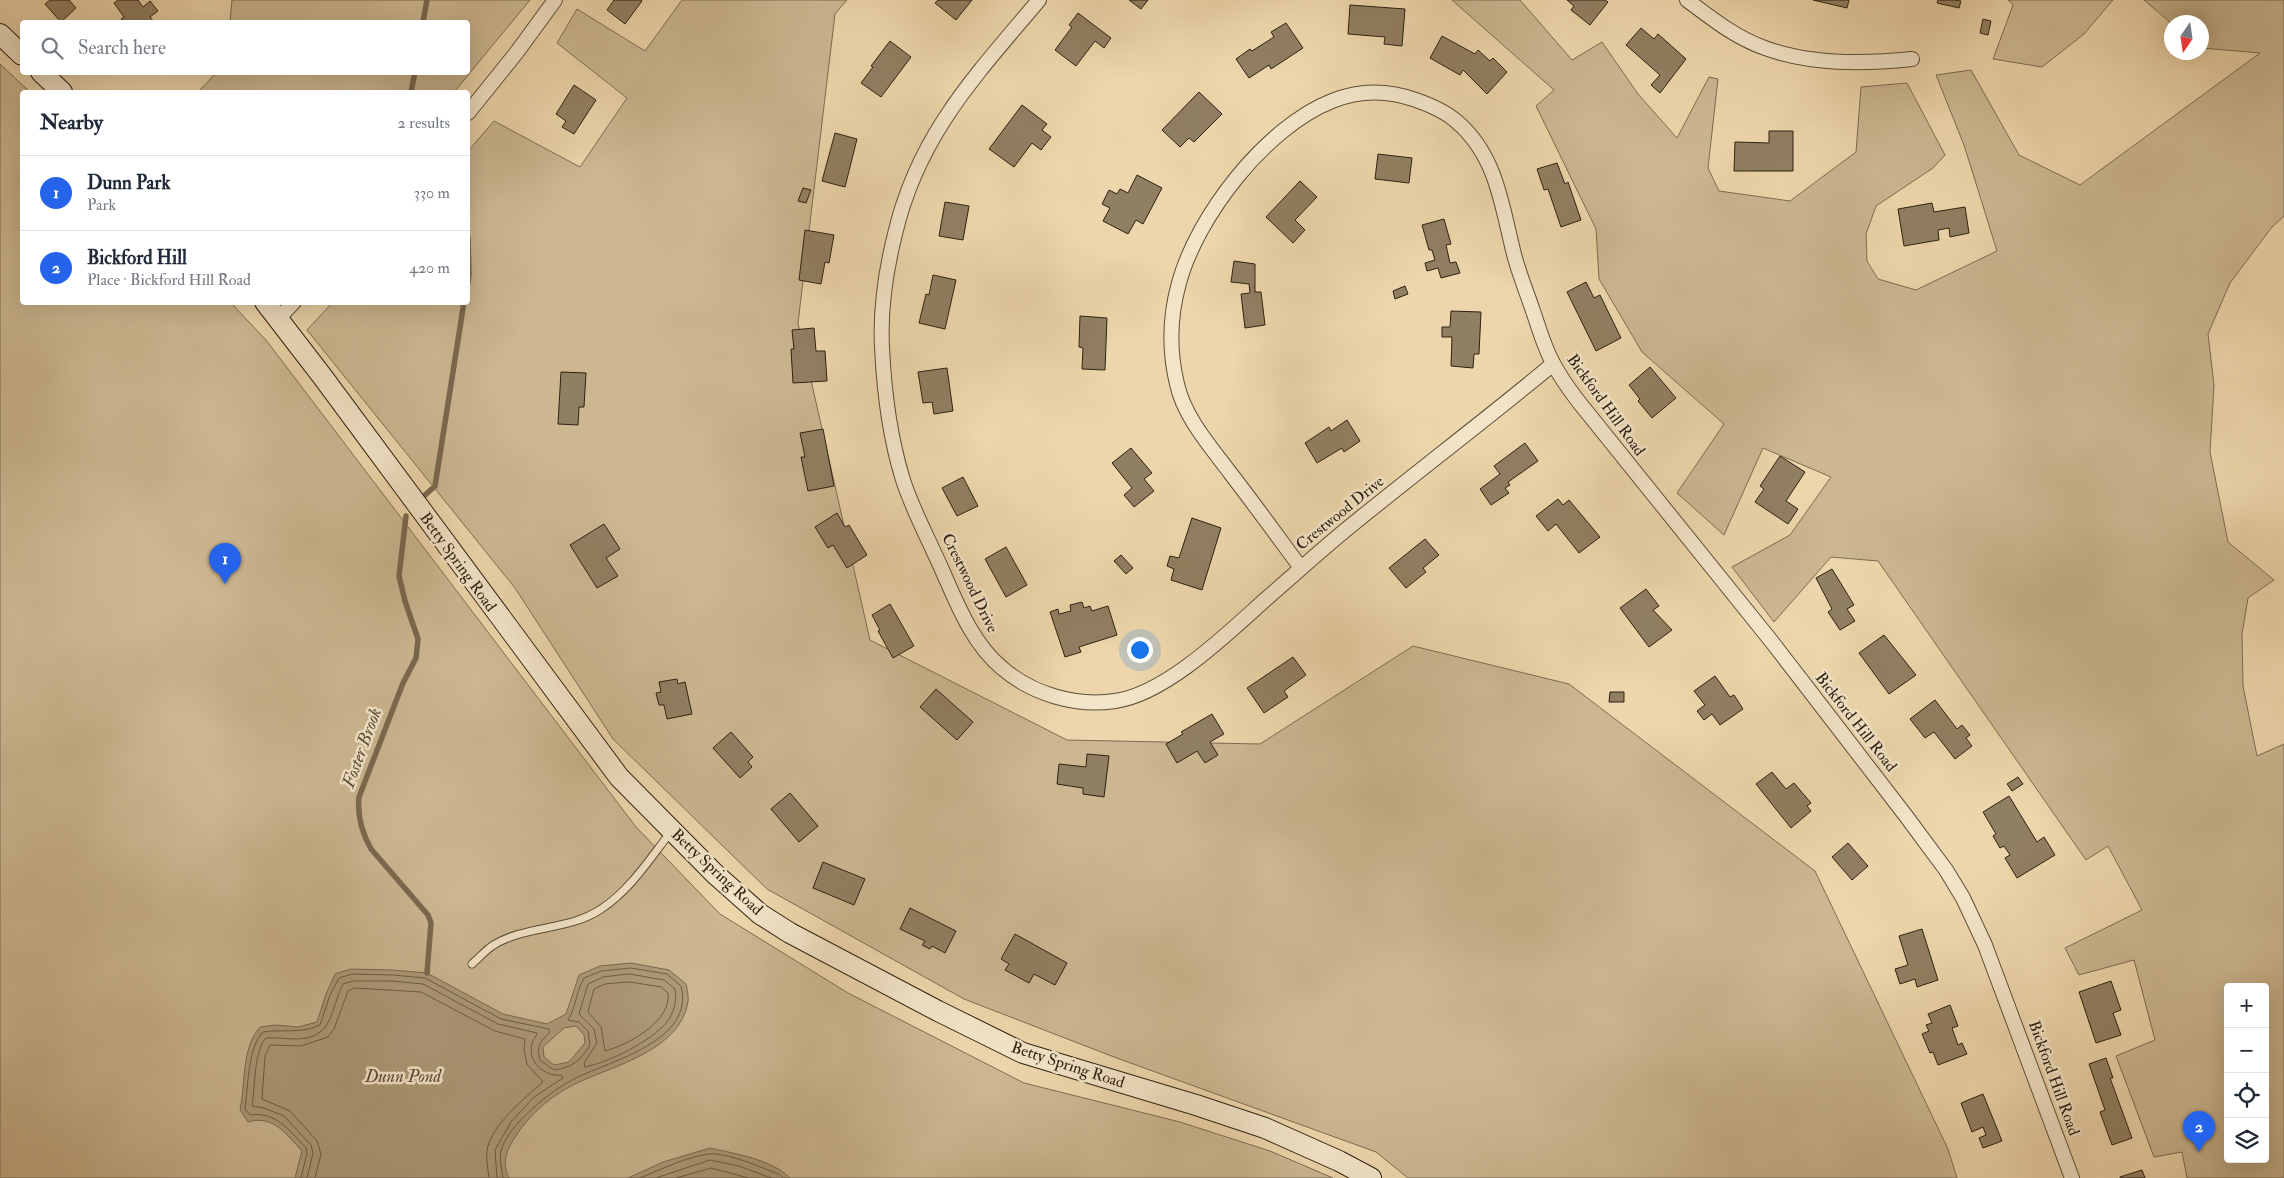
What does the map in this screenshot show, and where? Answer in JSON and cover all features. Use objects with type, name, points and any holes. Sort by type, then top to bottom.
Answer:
[{"type":"street","points":[[470,111],[518,52],[555,0]]},
{"type":"street","name":"Crestwood Drive","points":[[1039,0],[959,95],[932,137],[907,193],[895,232],[882,310],[882,344],[892,434],[903,481],[967,624],[1003,670],[1039,690],[1066,700],[1098,703],[1134,697],[1174,674],[1224,637],[1301,568],[1553,364]]},
{"type":"street","points":[[1687,0],[1719,24],[1765,48],[1818,59],[1854,63],[1912,59]]},
{"type":"street","points":[[0,34],[20,53]]},
{"type":"street","points":[[44,75],[60,90]]},
{"type":"street","name":"Bickford Hill Road","points":[[1301,568],[1206,440],[1187,411],[1176,383],[1172,341],[1173,311],[1178,284],[1194,245],[1225,195],[1279,134],[1324,104],[1344,97],[1371,92],[1411,98],[1442,110],[1455,120],[1478,145],[1494,176],[1521,276],[1553,364],[1578,402],[1772,642],[1906,816],[1963,898],[1985,945],[2072,1178]]},
{"type":"street","name":"Betty Spring Road","points":[[267,305],[604,759],[640,800],[732,889],[775,924],[1010,1047],[1063,1066],[1196,1105],[1265,1128],[1339,1161],[1371,1178]]},
{"type":"street","points":[[278,319],[291,305]]},
{"type":"lane","points":[[472,964],[492,946],[503,941],[532,931],[569,924],[600,910],[630,885],[672,831]]},
{"type":"shaded area","points":[[232,0],[530,0],[470,73],[470,20],[230,20]]},
{"type":"shaded area","points":[[682,0],[847,0],[835,14],[798,323],[870,640],[1067,740],[1260,744],[1413,646],[1569,684],[1815,871],[1948,1149],[1957,1178],[1408,1178],[1376,1152],[1114,1057],[964,999],[767,889],[613,739],[515,588],[307,330],[330,305],[470,305],[470,149],[494,121],[580,167],[627,98],[557,43],[577,9],[645,51]]},
{"type":"shaded area","points":[[1452,0],[1520,0],[1572,60],[1602,42],[1638,94],[1677,138],[1709,77],[1718,79],[1708,168],[1719,191],[1790,201],[1856,152],[1861,87],[1907,83],[1945,155],[1933,168],[1876,206],[1866,234],[1867,261],[1878,279],[1916,290],[1997,251],[1964,145],[1936,75],[1971,70],[2019,155],[2080,185],[2260,53],[2209,49],[2209,15],[2164,15],[2164,17],[2144,0],[2284,0],[2284,216],[2272,227],[2230,283],[2208,334],[2214,385],[2210,452],[2228,542],[2274,580],[2248,598],[2242,634],[2243,686],[2257,756],[2284,744],[2284,1178],[2187,1178],[2182,1152],[2154,1157],[2116,1056],[2155,1040],[2134,960],[2079,975],[2065,948],[2142,910],[2108,846],[2086,860],[1878,561],[1831,557],[1774,622],[1732,567],[1790,535],[1831,477],[1763,448],[1724,535],[1677,493],[1724,424],[1642,352],[1599,279],[1596,229],[1536,106],[1554,90]]},
{"type":"shaded area","points":[[2008,0],[2113,0],[2084,34],[2042,67],[1993,59],[2013,5]]},
{"type":"shaded area","points":[[0,64],[28,90],[20,90],[20,305],[233,305],[266,340],[636,827],[720,914],[848,993],[1024,1083],[1180,1122],[1270,1151],[1333,1178],[0,1178]]},
{"type":"shaded area","points":[[214,75],[468,75],[456,90],[200,90]]},
{"type":"water","name":"Dunn Pond","points":[[631,963],[669,970],[686,984],[688,1000],[683,1019],[660,1044],[644,1054],[569,1087],[542,1106],[526,1122],[509,1148],[505,1163],[509,1178],[295,1178],[302,1151],[285,1133],[272,1123],[257,1120],[248,1122],[240,1110],[247,1056],[254,1036],[260,1027],[276,1025],[298,1027],[317,1022],[335,974],[351,969],[427,973],[503,1014],[547,1024],[566,1014],[579,975],[600,966]],"holes":[[[576,1026],[584,1035],[585,1043],[569,1062],[554,1065],[544,1057],[543,1047],[564,1028]]]},
{"type":"water","points":[[710,1148],[763,1162],[773,1166],[790,1178],[628,1178],[663,1162]]},
{"type":"building","points":[[50,0],[69,0],[76,8],[63,20],[59,20],[45,4]]},
{"type":"building","points":[[118,0],[138,0],[143,7],[150,1],[158,11],[150,17],[152,20],[122,20],[124,17],[114,3]]},
{"type":"building","points":[[614,0],[642,1],[625,24],[607,10]]},
{"type":"building","points":[[938,0],[972,0],[956,20],[935,3]]},
{"type":"building","points":[[1129,0],[1148,0],[1141,9]]},
{"type":"building","points":[[1567,0],[1605,0],[1608,2],[1590,25],[1571,10],[1574,6]]},
{"type":"building","points":[[1813,0],[1849,0],[1847,8]]},
{"type":"building","points":[[1938,0],[1961,1],[1959,8],[1937,3]]},
{"type":"building","points":[[1350,5],[1405,9],[1402,46],[1384,44],[1385,37],[1348,34]]},
{"type":"building","points":[[1078,13],[1111,38],[1104,48],[1095,41],[1076,66],[1055,50],[1072,27],[1069,25]]},
{"type":"building","points":[[1983,19],[1991,21],[1988,35],[1980,33]]},
{"type":"building","points":[[1286,23],[1303,48],[1271,69],[1269,65],[1249,78],[1236,59],[1250,49],[1252,51],[1274,37],[1271,32]]},
{"type":"building","points":[[1641,28],[1654,39],[1658,34],[1686,59],[1660,93],[1651,85],[1660,75],[1626,45]]},
{"type":"building","points":[[1442,36],[1475,54],[1478,50],[1490,61],[1493,58],[1507,72],[1487,94],[1463,70],[1460,75],[1430,58]]},
{"type":"building","points":[[890,41],[911,57],[881,97],[861,83]]},
{"type":"building","points":[[574,85],[596,100],[574,134],[562,127],[566,121],[556,114]]},
{"type":"building","points":[[1199,92],[1222,114],[1194,142],[1189,138],[1180,147],[1162,130]]},
{"type":"building","points":[[1022,105],[1047,124],[1042,130],[1051,137],[1041,150],[1032,143],[1014,167],[989,149]]},
{"type":"building","points":[[1769,131],[1793,131],[1793,171],[1734,171],[1735,142],[1769,143]]},
{"type":"building","points":[[835,133],[857,139],[845,187],[822,181]]},
{"type":"building","points":[[1378,154],[1412,158],[1409,183],[1375,179]]},
{"type":"building","points":[[1557,163],[1565,184],[1568,182],[1581,220],[1561,227],[1548,189],[1544,190],[1537,169]]},
{"type":"building","points":[[1137,175],[1162,188],[1143,224],[1136,220],[1128,234],[1103,221],[1110,208],[1102,204],[1109,190],[1117,194],[1120,189],[1128,193]]},
{"type":"building","points":[[1300,181],[1317,197],[1295,220],[1305,230],[1293,243],[1266,217]]},
{"type":"building","points":[[803,188],[811,190],[806,203],[798,201]]},
{"type":"building","points":[[945,202],[969,206],[963,240],[939,236]]},
{"type":"building","points":[[1932,203],[1934,212],[1965,207],[1969,233],[1950,237],[1949,228],[1938,230],[1939,240],[1904,246],[1898,209]]},
{"type":"building","points":[[1444,219],[1451,244],[1446,245],[1450,263],[1456,262],[1460,273],[1441,278],[1438,268],[1427,271],[1425,263],[1435,260],[1432,250],[1429,250],[1422,225]]},
{"type":"building","points":[[805,230],[834,235],[829,263],[825,262],[821,284],[799,280]]},
{"type":"building","points":[[1234,261],[1255,264],[1255,292],[1261,292],[1265,325],[1245,328],[1241,294],[1250,293],[1249,284],[1231,282]]},
{"type":"building","points":[[933,275],[956,280],[945,329],[919,323],[926,294],[929,295]]},
{"type":"building","points":[[1586,282],[1594,298],[1600,295],[1621,338],[1596,351],[1567,292]]},
{"type":"building","points":[[1405,286],[1408,294],[1395,299],[1393,291]]},
{"type":"building","points":[[1451,311],[1481,312],[1479,354],[1474,354],[1473,368],[1451,366],[1452,337],[1442,337],[1442,327],[1450,327]]},
{"type":"building","points":[[1080,316],[1107,318],[1105,370],[1082,369],[1083,348],[1079,347]]},
{"type":"building","points":[[814,328],[816,351],[825,351],[827,381],[793,383],[791,349],[794,349],[792,330]]},
{"type":"building","points":[[1650,367],[1676,398],[1652,418],[1638,401],[1640,399],[1629,385]]},
{"type":"building","points":[[947,368],[953,411],[934,414],[932,402],[923,403],[918,372]]},
{"type":"building","points":[[561,372],[586,373],[584,407],[579,407],[578,425],[558,424]]},
{"type":"building","points":[[1347,420],[1360,441],[1344,452],[1342,448],[1317,463],[1305,443],[1329,427],[1331,431]]},
{"type":"building","points":[[823,429],[834,486],[808,491],[801,457],[805,457],[800,433]]},
{"type":"building","points":[[1525,443],[1538,461],[1508,482],[1510,485],[1505,488],[1509,493],[1491,505],[1480,489],[1500,474],[1494,466]]},
{"type":"building","points":[[1131,448],[1152,473],[1144,479],[1154,491],[1134,507],[1124,495],[1132,488],[1112,463]]},
{"type":"building","points":[[1780,456],[1805,472],[1786,501],[1798,509],[1788,524],[1755,502],[1764,489],[1760,486]]},
{"type":"building","points":[[963,477],[978,506],[957,516],[942,488]]},
{"type":"building","points":[[1558,499],[1563,505],[1569,500],[1600,537],[1579,553],[1556,524],[1548,531],[1536,516]]},
{"type":"building","points":[[837,513],[845,527],[849,525],[867,555],[847,568],[833,545],[828,548],[815,527]]},
{"type":"building","points":[[1192,518],[1221,528],[1202,590],[1171,580],[1174,569],[1167,566],[1170,556],[1179,558]]},
{"type":"building","points":[[604,524],[620,549],[606,558],[618,576],[597,588],[570,545]]},
{"type":"building","points":[[1425,539],[1439,555],[1423,568],[1426,572],[1406,588],[1389,568]]},
{"type":"building","points":[[1006,547],[1027,585],[1006,597],[985,559]]},
{"type":"building","points":[[1121,555],[1133,568],[1126,574],[1114,561]]},
{"type":"building","points":[[1832,569],[1854,605],[1847,609],[1855,621],[1840,630],[1828,612],[1832,609],[1816,578]]},
{"type":"building","points":[[1646,589],[1659,606],[1653,610],[1672,630],[1649,647],[1620,608]]},
{"type":"building","points":[[1082,602],[1084,608],[1090,606],[1092,611],[1108,606],[1117,635],[1079,647],[1081,652],[1065,657],[1050,612],[1058,609],[1059,614],[1071,611],[1070,605]]},
{"type":"building","points":[[890,604],[914,646],[893,658],[878,631],[880,630],[872,615]]},
{"type":"building","points":[[1884,635],[1916,675],[1889,694],[1859,653]]},
{"type":"building","points":[[1293,657],[1306,675],[1284,691],[1288,697],[1264,713],[1247,688]]},
{"type":"building","points":[[1715,676],[1730,697],[1734,695],[1743,709],[1720,725],[1712,714],[1704,720],[1697,711],[1705,705],[1694,691]]},
{"type":"building","points":[[677,679],[678,684],[685,682],[692,714],[667,719],[664,705],[659,705],[656,693],[661,692],[659,682]]},
{"type":"building","points":[[936,689],[973,722],[957,740],[920,707]]},
{"type":"building","points":[[1610,692],[1624,692],[1624,702],[1609,702]]},
{"type":"building","points":[[1935,700],[1957,729],[1962,725],[1970,735],[1966,738],[1972,746],[1955,759],[1934,732],[1925,738],[1910,719]]},
{"type":"building","points":[[1212,714],[1224,734],[1210,742],[1218,755],[1205,763],[1197,751],[1177,763],[1166,744],[1183,734],[1181,732]]},
{"type":"building","points":[[731,732],[753,757],[748,762],[752,767],[740,778],[713,748]]},
{"type":"building","points":[[1087,754],[1109,756],[1104,797],[1083,794],[1083,788],[1057,784],[1059,764],[1086,767]]},
{"type":"building","points":[[1772,772],[1786,789],[1794,783],[1811,803],[1807,806],[1811,811],[1791,828],[1756,784]]},
{"type":"building","points":[[2018,777],[2023,784],[2012,791],[2007,784]]},
{"type":"building","points":[[790,793],[818,826],[799,842],[771,809]]},
{"type":"building","points":[[2009,796],[2037,842],[2044,837],[2055,855],[2017,878],[2005,858],[2010,855],[2004,846],[2000,848],[1993,836],[1996,834],[1983,812]]},
{"type":"building","points":[[1848,843],[1868,866],[1852,880],[1832,857]]},
{"type":"building","points":[[823,862],[865,879],[854,905],[813,888]]},
{"type":"building","points":[[910,908],[956,931],[945,953],[932,946],[930,949],[922,945],[925,941],[900,929]]},
{"type":"building","points":[[1922,929],[1938,980],[1917,987],[1915,979],[1900,984],[1895,969],[1908,965],[1899,936]]},
{"type":"building","points":[[1015,934],[1067,963],[1055,985],[1034,974],[1029,983],[1005,970],[1009,964],[1001,959]]},
{"type":"building","points":[[2111,981],[2121,1010],[2113,1013],[2121,1035],[2096,1043],[2079,992]]},
{"type":"building","points":[[1950,1005],[1958,1026],[1952,1028],[1958,1045],[1962,1043],[1967,1054],[1938,1065],[1933,1052],[1930,1053],[1922,1034],[1929,1031],[1926,1025],[1932,1023],[1928,1014]]},
{"type":"building","points":[[2106,1058],[2113,1078],[2110,1078],[2132,1138],[2112,1145],[2100,1112],[2105,1110],[2089,1064]]},
{"type":"building","points":[[1983,1094],[2002,1141],[1983,1148],[1979,1138],[1986,1135],[1983,1127],[1972,1132],[1961,1103]]},
{"type":"building","points":[[2142,1170],[2145,1178],[2120,1178],[2120,1177]]},
{"type":"waterway","name":"Foster Brook","points":[[423,20],[427,0]]},
{"type":"waterway","name":"Foster Brook","points":[[411,90],[414,75]]},
{"type":"waterway","name":"Foster Brook","points":[[424,496],[435,486],[464,305]]},
{"type":"waterway","name":"Foster Brook","points":[[406,516],[399,576],[418,639],[416,658],[403,683],[359,797],[359,811],[363,831],[371,849],[428,915],[431,923],[427,973]]},
{"type":"place","name":"Dunn Park","points":[[225,584]]},
{"type":"place","name":"Bickford Hill","points":[[2199,1152]]}]
